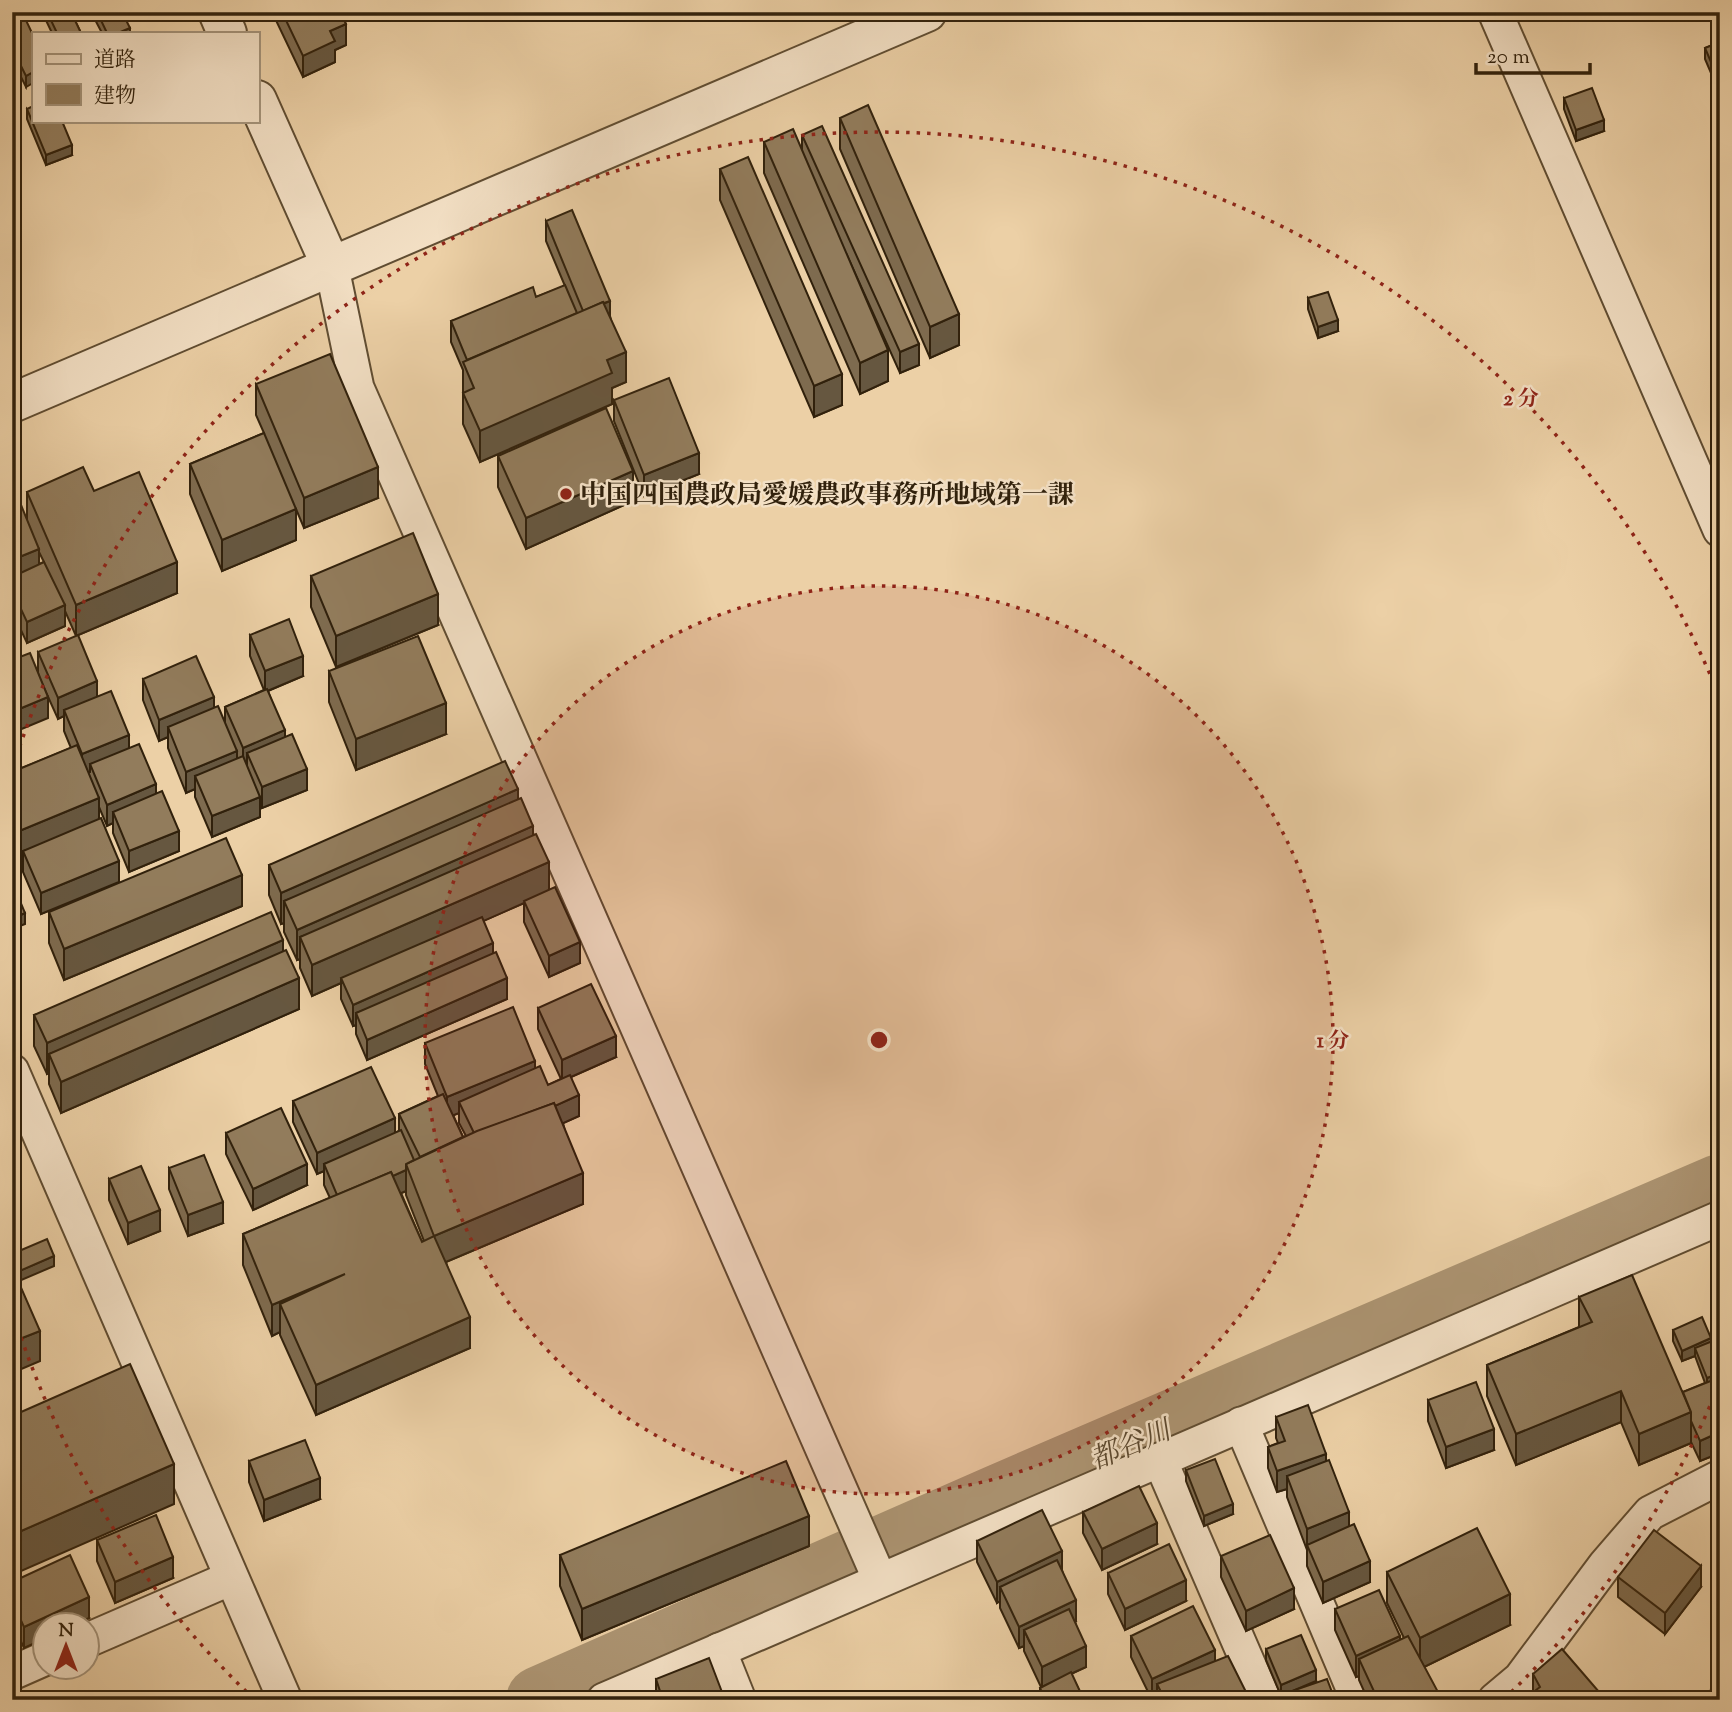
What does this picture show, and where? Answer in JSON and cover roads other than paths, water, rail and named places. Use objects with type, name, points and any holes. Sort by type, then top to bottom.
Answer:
[{"type":"street","points":[[218,12],[228,32]]},
{"type":"street","points":[[12,403],[927,12]]},
{"type":"street","points":[[1495,12],[1720,530]]},
{"type":"street","points":[[259,104],[332,268],[357,388],[872,1563]]},
{"type":"street","points":[[12,1071],[285,1700]]},
{"type":"street","points":[[604,1700],[719,1650],[872,1563],[1160,1460],[1720,1218]]},
{"type":"street","points":[[1241,1424],[1358,1700]]},
{"type":"street","points":[[1160,1460],[1264,1700]]},
{"type":"street","points":[[1495,1700],[1520,1679],[1605,1565],[1650,1513],[1720,1477]]},
{"type":"street","points":[[102,1634],[231,1578]]},
{"type":"street","points":[[719,1650],[739,1700]]},
{"type":"street","points":[[12,1673],[32,1664]]},
{"type":"waterway","name":"都谷川","points":[[540,1700],[997,1499],[1720,1188]]},
{"type":"place","name":"中国四国農政局愛媛農政事務所地域第一課","points":[[566,494]]}]
